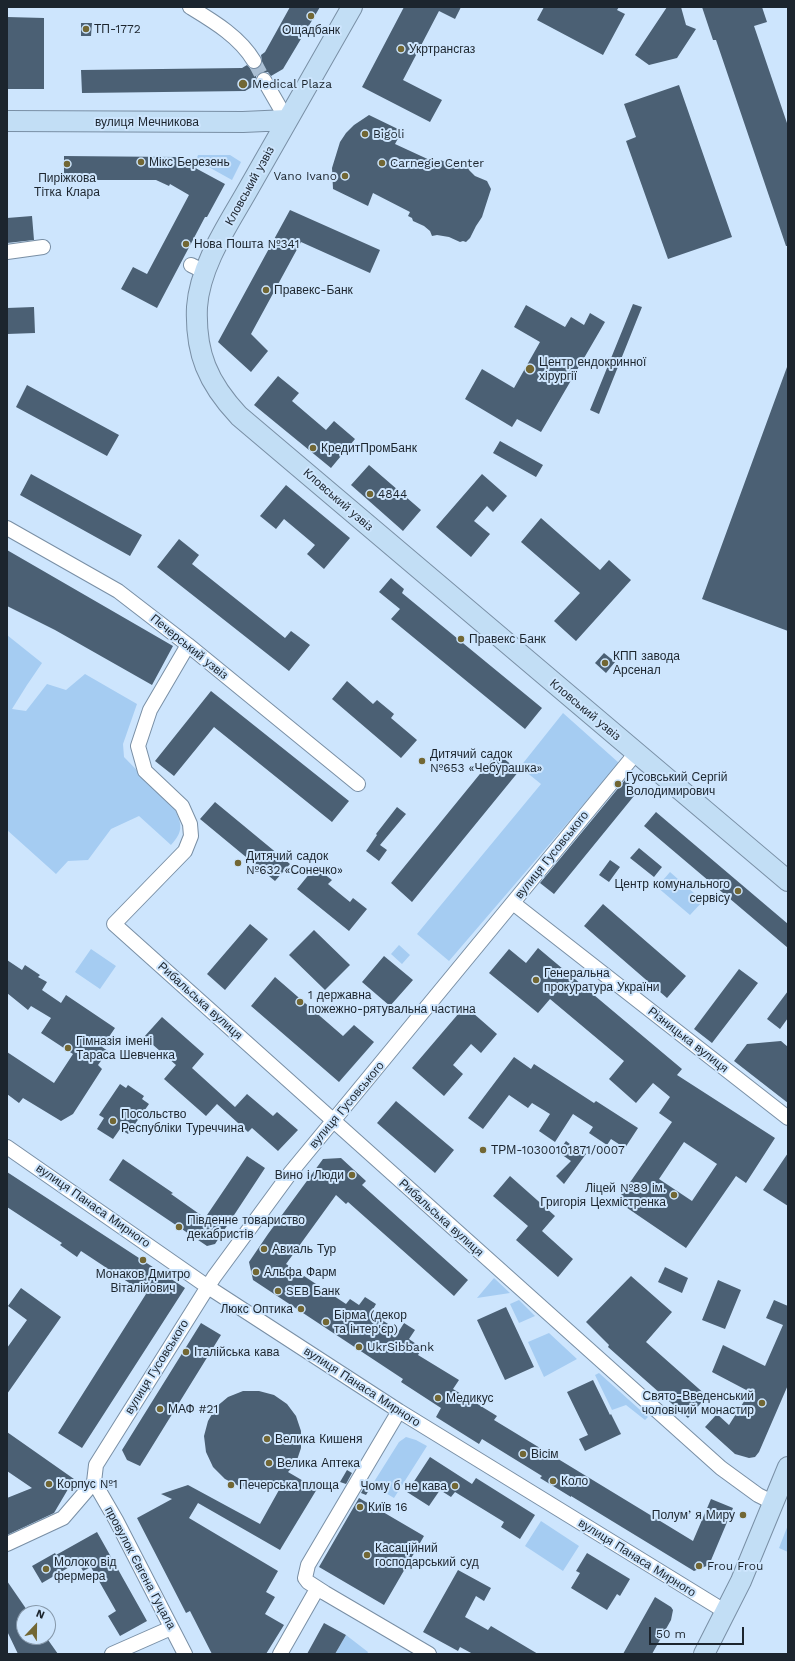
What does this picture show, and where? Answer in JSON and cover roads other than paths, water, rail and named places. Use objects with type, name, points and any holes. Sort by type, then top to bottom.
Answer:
[{"type":"street","points":[[190,7],[228,33],[248,51],[254,61]]},
{"type":"street","name":"Кловський узвіз","points":[[352,7],[220,240],[198,268],[197,327],[200,344],[211,381],[224,400],[239,416],[788,881]]},
{"type":"street","points":[[264,80],[287,120]]},
{"type":"street","name":"вулиця Мечникова","points":[[7,121],[243,122],[287,120]]},
{"type":"street","points":[[7,252],[43,247]]},
{"type":"street","name":"Печерський узвіз","points":[[7,528],[118,591],[188,645],[358,784]]},
{"type":"street","name":"Рибальська вулиця","points":[[188,645],[150,710],[138,746],[145,771],[182,806],[190,824],[191,836],[185,850],[114,924],[729,1475],[774,1503]]},
{"type":"street","name":"вулиця Гусовського","points":[[94,1482],[96,1465],[208,1287],[291,1172],[334,1122],[636,753]]},
{"type":"street","name":"Різницька вулиця","points":[[513,903],[788,1118]]},
{"type":"street","name":"вулиця Панаса Мирного","points":[[7,1147],[208,1287],[399,1411],[726,1612]]},
{"type":"street","points":[[399,1411],[308,1565],[305,1578],[317,1589],[429,1654]]},
{"type":"street","points":[[704,1654],[741,1581],[788,1467]]},
{"type":"street","points":[[7,1544],[63,1518],[94,1482]]},
{"type":"street","name":"провулок Євгена Гуцала","points":[[94,1482],[185,1654]]},
{"type":"street","points":[[280,1654],[317,1589]]},
{"type":"street","points":[[112,1654],[171,1628]]},
{"type":"tunnel","points":[[254,61],[264,80]]},
{"type":"place","name":"Ощадбанк","points":[[311,16]]},
{"type":"place","name":"ТП-1772","points":[[86,29]]},
{"type":"place","name":"Укртрансгаз","points":[[401,49]]},
{"type":"place","name":"Medical Plaza","points":[[243,84]]},
{"type":"place","name":"Bigoli","points":[[365,134]]},
{"type":"place","name":"Мікс Березень","points":[[141,162]]},
{"type":"place","name":"Carnegie Center","points":[[382,163]]},
{"type":"place","name":"Пиріжкова Тітка Клара","points":[[67,164]]},
{"type":"place","name":"Vano Ivano","points":[[345,176]]},
{"type":"place","name":"Нова Пошта №341","points":[[186,244]]},
{"type":"place","name":"Правекс-Банк","points":[[266,290]]},
{"type":"place","name":"Центр ендокринної хірургії","points":[[530,369]]},
{"type":"place","name":"КредитПромБанк","points":[[313,448]]},
{"type":"place","name":"4844","points":[[370,494]]},
{"type":"place","name":"Правекс Банк","points":[[461,639]]},
{"type":"place","name":"КПП завода Арсенал","points":[[605,663]]},
{"type":"place","name":"Дитячий садок №653 «Чебурашка»","points":[[422,761]]},
{"type":"place","name":"Гусовський Сергій Володимирович","points":[[618,784]]},
{"type":"place","name":"Дитячий садок №632 «Сонечко»","points":[[238,863]]},
{"type":"place","name":"Центр комунального сервісу","points":[[738,891]]},
{"type":"place","name":"Генеральна прокуратура України","points":[[536,980]]},
{"type":"place","name":"1 державна пожежно-рятувальна частина","points":[[300,1002]]},
{"type":"place","name":"Гімназія імені Тараса Шевченка","points":[[68,1048]]},
{"type":"place","name":"Посольство Республіки Туреччина","points":[[113,1121]]},
{"type":"place","name":"ТРМ-10300101871/0007","points":[[483,1150]]},
{"type":"place","name":"Вино і Люди","points":[[352,1175]]},
{"type":"place","name":"Ліцей №89 ім. Григорія Цехмістренка","points":[[674,1195]]},
{"type":"place","name":"Південне товариство декабристів","points":[[179,1227]]},
{"type":"place","name":"Авиаль Тур","points":[[264,1249]]},
{"type":"place","name":"Монаков Дмитро Віталійович","points":[[143,1260]]},
{"type":"place","name":"Альфа Фарм","points":[[256,1272]]},
{"type":"place","name":"SEB Банк","points":[[278,1291]]},
{"type":"place","name":"Люкс Оптика","points":[[301,1309]]},
{"type":"place","name":"Бірма (декор та інтер'єр)","points":[[326,1322]]},
{"type":"place","name":"UkrSibbank","points":[[359,1347]]},
{"type":"place","name":"Італійська кава","points":[[186,1352]]},
{"type":"place","name":"Медикус","points":[[438,1398]]},
{"type":"place","name":"Свято-Введенський чоловічий монастир","points":[[762,1403]]},
{"type":"place","name":"МАФ #21","points":[[160,1409]]},
{"type":"place","name":"Велика Кишеня","points":[[267,1439]]},
{"type":"place","name":"Вісім","points":[[523,1454]]},
{"type":"place","name":"Велика Аптека","points":[[269,1463]]},
{"type":"place","name":"Коло","points":[[553,1481]]},
{"type":"place","name":"Корпус №1","points":[[49,1484]]},
{"type":"place","name":"Печерська площа","points":[[231,1485]]},
{"type":"place","name":"Чому б не кава","points":[[455,1486]]},
{"type":"place","name":"Київ 16","points":[[360,1507]]},
{"type":"place","name":"Полумʼя Миру","points":[[743,1515]]},
{"type":"place","name":"Касаційний господарський суд","points":[[367,1555]]},
{"type":"place","name":"Frou Frou","points":[[699,1566]]},
{"type":"place","name":"Молоко від фермера","points":[[46,1569]]}]
